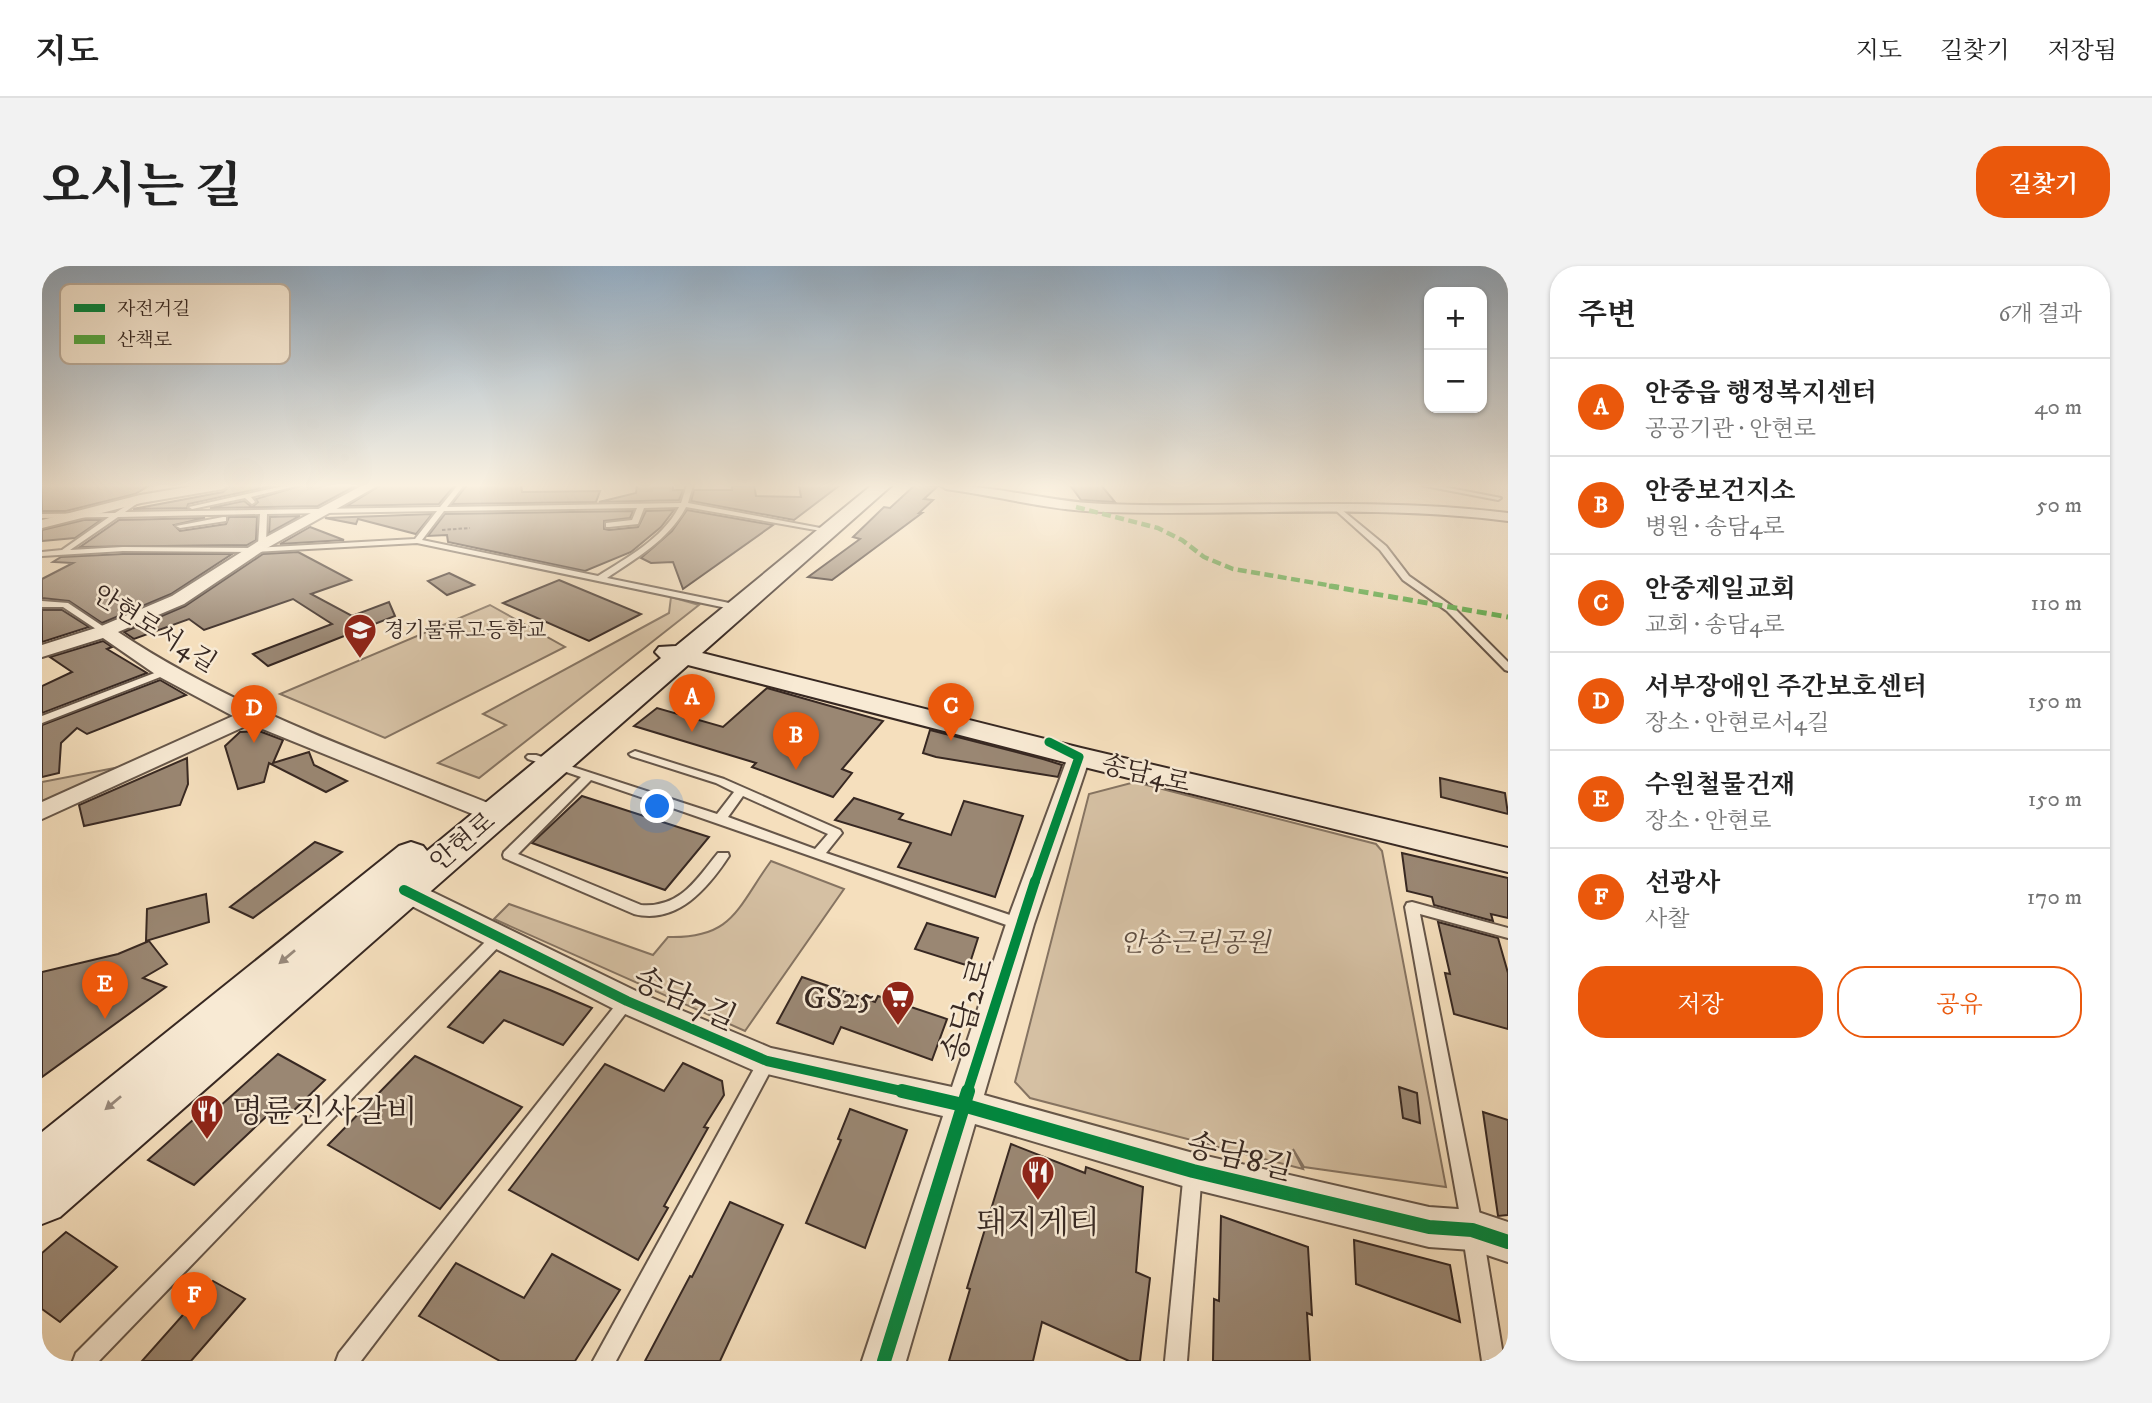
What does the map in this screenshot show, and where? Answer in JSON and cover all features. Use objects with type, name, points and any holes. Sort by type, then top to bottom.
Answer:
[{"type":"main road","name":"안현로","points":[[42,1163],[482,811],[813,536]]},
{"type":"main road","name":"송담4로","points":[[677,649],[1079,757],[1508,860]]},
{"type":"main road","name":"송담4로","points":[[677,649],[1049,742],[1508,849]]},
{"type":"main road","name":"안현로","points":[[42,1199],[404,890],[482,811]]},
{"type":"street","points":[[42,651],[105,631],[178,600],[280,536]]},
{"type":"street","name":"안현로서4길","points":[[105,631],[165,672],[250,716],[482,811]]},
{"type":"street","points":[[42,811],[250,716]]},
{"type":"street","name":"송담2로","points":[[884,1361],[1020,924],[1079,757]]},
{"type":"street","name":"송담7길","points":[[404,890],[628,1001],[767,1061],[963,1105]]},
{"type":"street","name":"송담8길","points":[[963,1105],[1193,1171],[1429,1227],[1472,1230],[1508,1242]]},
{"type":"lane","points":[[42,562],[86,536]]},
{"type":"lane","points":[[258,548],[260,536]]},
{"type":"lane","points":[[417,541],[421,536]]},
{"type":"lane","points":[[598,580],[660,536]]},
{"type":"lane","points":[[1369,536],[1383,548],[1406,579],[1450,609],[1508,667]]},
{"type":"lane","points":[[42,554],[64,550],[258,548],[417,541],[728,605]]},
{"type":"lane","points":[[166,547],[177,550]]},
{"type":"lane","name":"안현로서4길","points":[[42,604],[65,606],[105,631]]},
{"type":"lane","points":[[42,720],[165,672]]},
{"type":"lane","points":[[635,754],[720,781],[836,833],[817,855]]},
{"type":"lane","points":[[544,760],[1020,924]]},
{"type":"lane","points":[[589,776],[509,855],[639,910],[653,913],[680,905],[723,856]]},
{"type":"lane","points":[[720,819],[741,791]]},
{"type":"lane","points":[[1493,1361],[1472,1230],[1412,907],[1508,933]]},
{"type":"lane","points":[[84,1361],[500,936]]},
{"type":"lane","name":"송담7길","points":[[347,1361],[628,1001]]},
{"type":"lane","points":[[604,1361],[767,1061]]},
{"type":"lane","name":"송담8길","points":[[1176,1361],[1193,1171]]},
{"type":"green space","points":[[671,597],[699,605],[479,778],[438,763],[506,725],[483,714],[669,613]]},
{"type":"green space","points":[[490,605],[565,647],[385,738],[280,694]]},
{"type":"green space","points":[[130,765],[42,805],[42,782]]},
{"type":"green space","name":"안송근린공원","points":[[1135,782],[1376,844],[1382,851],[1446,1187],[1304,1167],[1293,1149],[1303,1169],[1030,1098],[1015,1082],[1089,794]]},
{"type":"green space","points":[[771,861],[844,889],[745,1031],[494,919],[509,904],[653,955],[668,937],[707,933],[720,926],[741,906]]},
{"type":"building","points":[[42,536],[78,536],[75,538],[42,541]]},
{"type":"building","points":[[96,536],[256,536],[256,540],[247,545],[80,547]]},
{"type":"building","points":[[294,536],[334,536],[344,540],[280,544]]},
{"type":"building","points":[[447,536],[650,536],[631,552],[585,571],[448,542]]},
{"type":"building","points":[[666,536],[757,536],[683,589],[673,562],[651,563],[641,558]]},
{"type":"building","points":[[891,536],[832,580],[808,577],[860,539],[853,537]]},
{"type":"building","points":[[298,552],[351,580],[311,594],[352,616],[389,602],[395,616],[268,666],[253,654],[332,624],[293,599],[204,630],[189,619],[134,639],[124,632],[185,606],[263,554]]},
{"type":"building","points":[[232,554],[171,594],[102,623],[69,601],[42,598],[42,579],[73,563],[53,562],[61,557]]},
{"type":"building","points":[[449,573],[474,585],[447,595],[428,581]]},
{"type":"building","points":[[559,580],[641,614],[589,641],[503,603]]},
{"type":"building","points":[[42,610],[62,610],[89,627],[42,642]]},
{"type":"building","points":[[103,641],[112,647],[107,649],[147,673],[42,713],[42,686],[72,672],[50,657]]},
{"type":"building","points":[[160,680],[186,695],[87,734],[77,728],[61,743],[59,773],[42,777],[42,725]]},
{"type":"building","points":[[767,688],[883,721],[842,769],[852,773],[833,797],[752,767],[756,763],[634,726],[657,708],[723,727]]},
{"type":"building","points":[[930,730],[1062,765],[1058,777],[936,757],[923,753]]},
{"type":"building","points":[[259,731],[283,740],[273,763],[309,752],[314,765],[347,781],[326,792],[269,763],[264,782],[238,789],[225,746],[240,732]]},
{"type":"building","points":[[187,758],[188,784],[180,805],[84,826],[79,805]]},
{"type":"building","points":[[1440,778],[1505,793],[1508,814],[1441,797]]},
{"type":"building","points":[[582,796],[709,837],[665,890],[532,843]]},
{"type":"building","points":[[854,798],[903,814],[899,819],[951,835],[964,801],[1023,816],[995,897],[898,867],[911,843],[835,820]]},
{"type":"building","points":[[315,842],[342,852],[253,918],[230,907]]},
{"type":"building","points":[[1402,853],[1508,878],[1508,918],[1491,914],[1493,921],[1434,905],[1432,897],[1407,891]]},
{"type":"building","points":[[206,894],[209,922],[146,941],[147,909]]},
{"type":"building","points":[[1438,922],[1498,938],[1508,973],[1508,1029],[1454,1014],[1445,973],[1450,974]]},
{"type":"building","points":[[927,923],[978,938],[969,966],[915,949]]},
{"type":"building","points":[[149,941],[167,964],[143,978],[166,987],[42,1077],[42,972],[118,954]]},
{"type":"building","points":[[500,971],[592,1008],[563,1045],[504,1020],[483,1043],[448,1027]]},
{"type":"building","points":[[802,977],[875,1002],[878,996],[947,1019],[932,1060],[841,1027],[833,1044],[777,1023]]},
{"type":"building","points":[[278,1054],[325,1080],[282,1122],[269,1114],[194,1185],[148,1160],[212,1103],[219,1107]]},
{"type":"building","points":[[415,1056],[522,1107],[440,1209],[328,1145]]},
{"type":"building","points":[[683,1063],[722,1081],[724,1095],[704,1127],[708,1128],[664,1206],[668,1208],[638,1260],[509,1190],[605,1064],[664,1091]]},
{"type":"building","points":[[1399,1087],[1417,1093],[1420,1123],[1403,1118]]},
{"type":"building","points":[[850,1109],[907,1130],[865,1248],[806,1223],[841,1140],[838,1139]]},
{"type":"building","points":[[1483,1112],[1508,1120],[1508,1215],[1498,1216]]},
{"type":"building","points":[[1011,1144],[1085,1173],[1086,1167],[1143,1187],[1136,1272],[1150,1278],[1140,1361],[1129,1361],[1042,1322],[1033,1361],[949,1361],[970,1289],[967,1288]]},
{"type":"building","points":[[730,1202],[783,1225],[720,1361],[645,1361],[690,1276],[692,1277]]},
{"type":"building","points":[[1221,1216],[1308,1247],[1312,1315],[1307,1313],[1310,1361],[1213,1361],[1214,1299],[1219,1301]]},
{"type":"building","points":[[66,1232],[117,1267],[60,1322],[42,1309],[42,1253]]},
{"type":"building","points":[[1354,1240],[1450,1265],[1460,1322],[1356,1284]]},
{"type":"building","points":[[552,1254],[620,1290],[575,1361],[500,1361],[419,1316],[456,1263],[524,1298]]},
{"type":"building","points":[[213,1281],[245,1299],[191,1361],[142,1361]]},
{"type":"marked path","points":[[1174,536],[1204,557],[1233,569],[1508,617]]},
{"type":"cycle path","points":[[884,1361],[1020,924],[1079,757],[1049,742]]},
{"type":"cycle path","points":[[404,890],[627,1001],[767,1061],[963,1105],[1193,1171],[1429,1227],[1472,1230],[1508,1242]]},
{"type":"place","name":"경기물류고등학교","points":[[360,660]]},
{"type":"place","name":"안중읍 행정복지센터","points":[[692,732]]},
{"type":"place","name":"안중제일교회","points":[[951,741]]},
{"type":"place","name":"서부장애인 주간보호센터","points":[[254,743]]},
{"type":"place","name":"안중보건지소","points":[[796,770]]},
{"type":"place","name":"수원철물건재","points":[[105,1019]]},
{"type":"place","name":"GS25","points":[[898,1027]]},
{"type":"place","name":"명륜진사갈비","points":[[207,1141]]},
{"type":"place","name":"돼지게티","points":[[1038,1202]]},
{"type":"place","name":"선광사","points":[[194,1330]]}]
